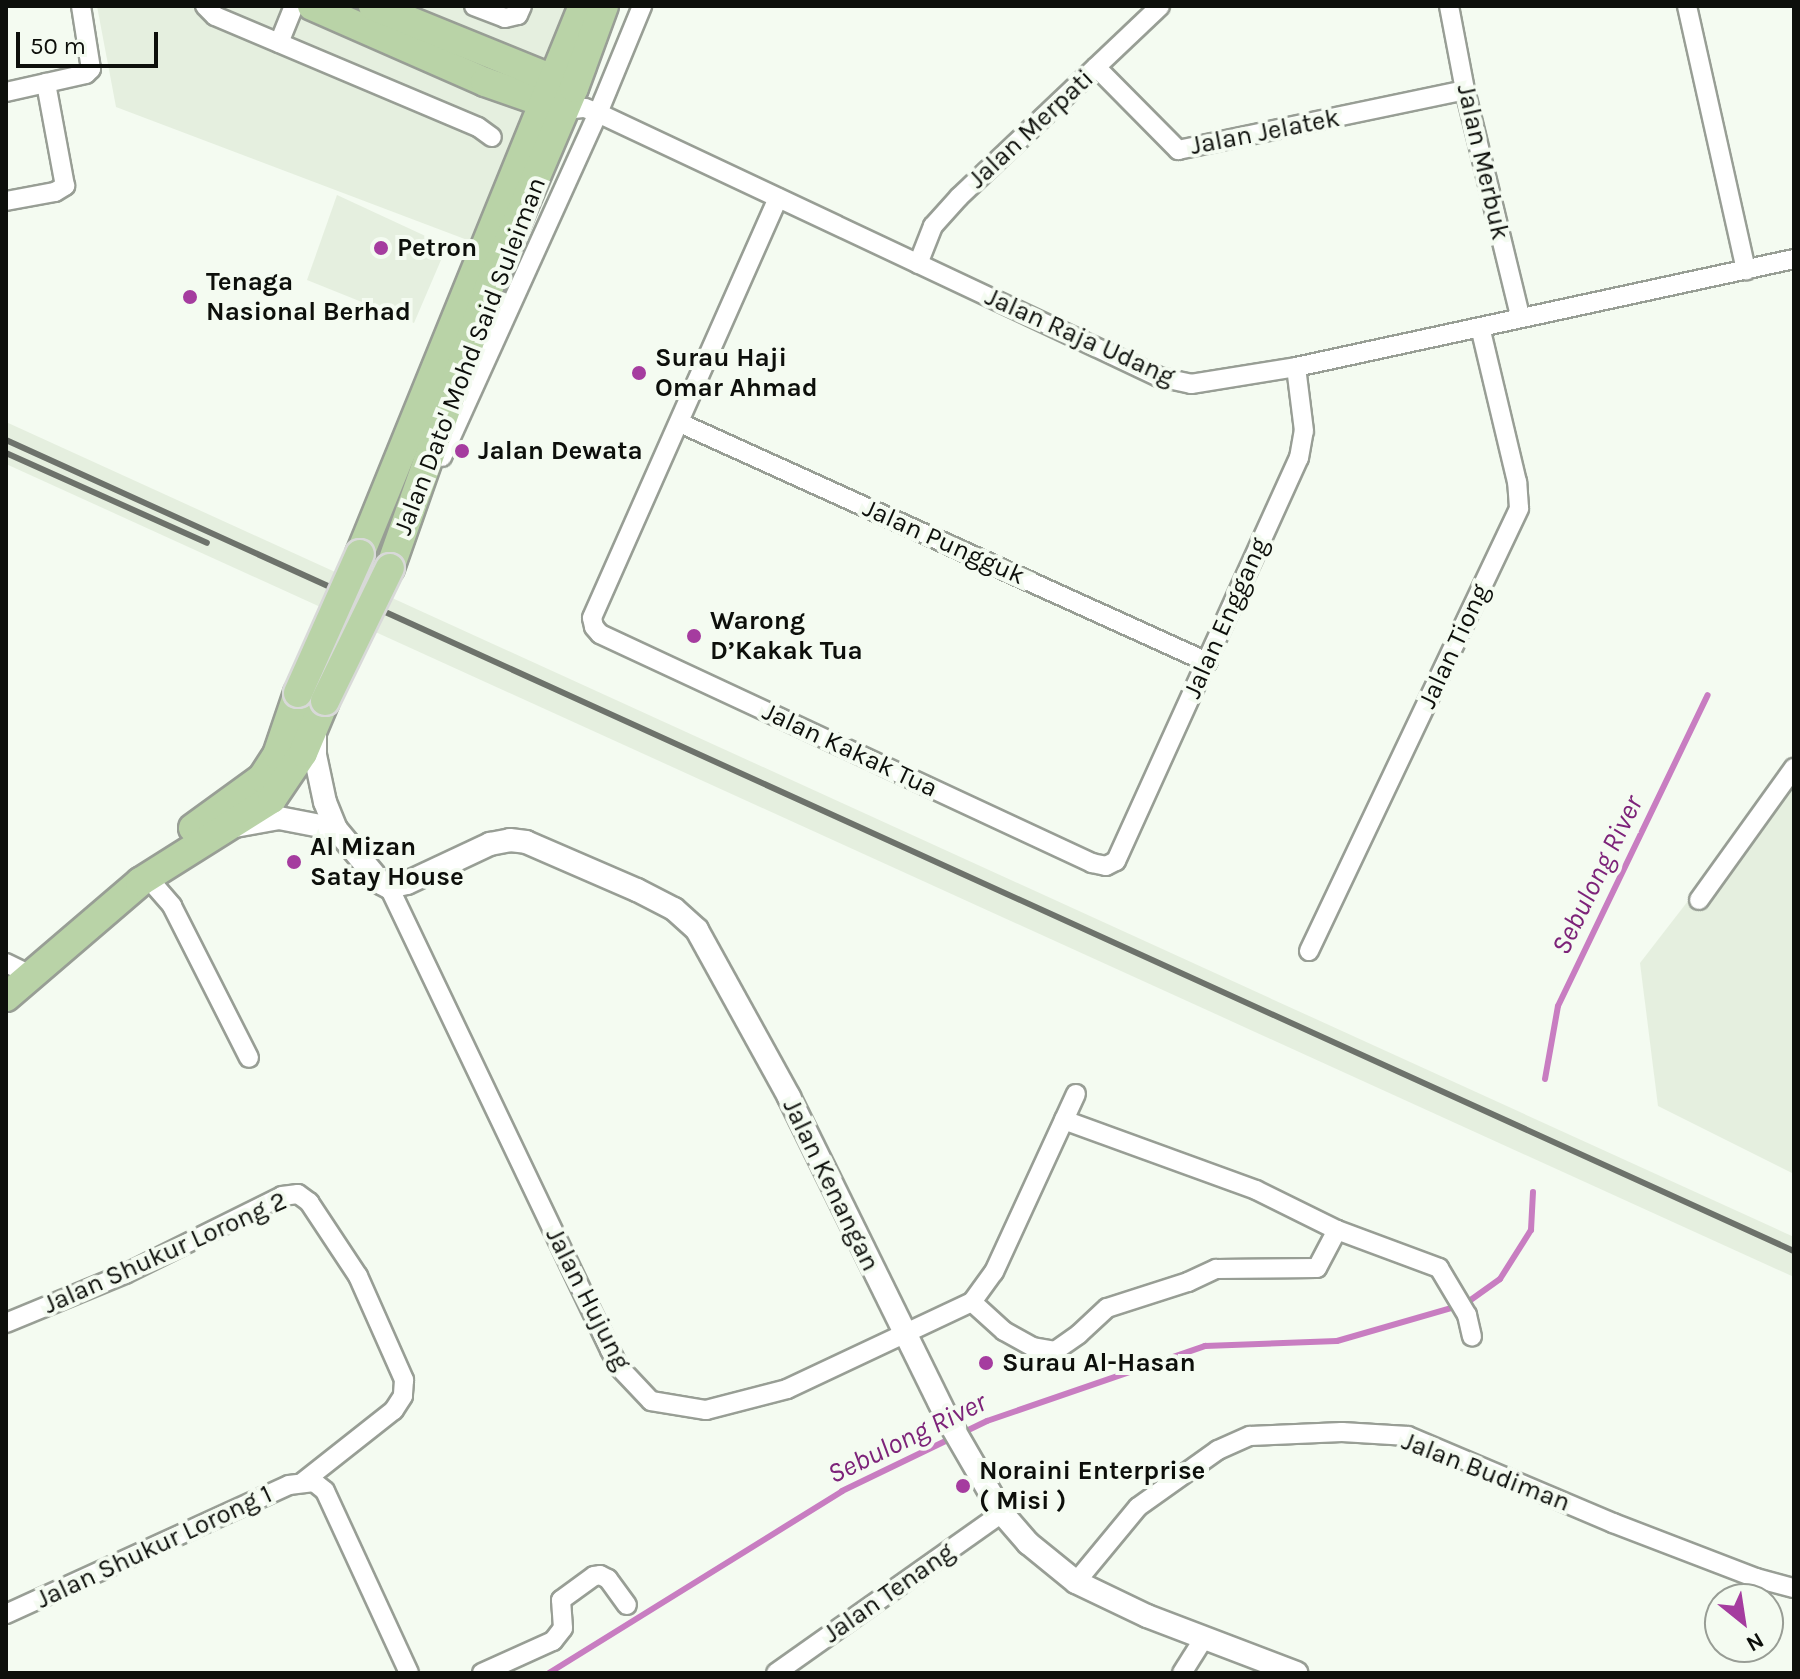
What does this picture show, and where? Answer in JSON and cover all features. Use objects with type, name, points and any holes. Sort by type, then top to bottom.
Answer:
[{"type":"main road","points":[[312,6],[485,82],[570,100]]},
{"type":"main road","points":[[373,6],[570,100]]},
{"type":"main road","name":"Jalan Dato' Mohd Said Suleiman","points":[[313,706],[360,554],[570,100],[583,6]]},
{"type":"main road","name":"Jalan Dato' Mohd Said Suleiman","points":[[313,706],[390,568],[489,287],[570,100],[604,6]]},
{"type":"main road","points":[[15,973],[88,924],[148,878],[272,799],[303,753],[313,706]]},
{"type":"main road","points":[[6,997],[15,973],[100,892],[145,858],[222,810],[262,778],[313,706]]},
{"type":"street","points":[[6,92],[86,74],[91,69],[81,6]]},
{"type":"street","points":[[205,6],[215,16],[478,127],[492,137]]},
{"type":"street","points":[[279,43],[294,6]]},
{"type":"street","points":[[474,6],[505,18],[520,11]]},
{"type":"street","points":[[570,100],[642,6]]},
{"type":"street","name":"Jalan Merpati","points":[[918,264],[933,226],[942,216],[1160,6]]},
{"type":"street","name":"Jalan Merbuk","points":[[1449,6],[1465,90],[1520,316]]},
{"type":"street","points":[[1687,6],[1746,270]]},
{"type":"street","name":"Jalan Jelatek","points":[[1096,67],[1178,150],[1465,90]]},
{"type":"street","points":[[6,201],[55,192],[65,186],[46,83]]},
{"type":"street","name":"Jalan Raja Udang","points":[[570,100],[1159,377],[1191,384],[1296,367],[1794,259]]},
{"type":"street","points":[[680,423],[778,198]]},
{"type":"street","name":"Jalan Tiong","points":[[1309,951],[1519,508],[1517,482],[1480,327]]},
{"type":"street","name":"Jalan Enggang","points":[[1116,861],[1299,458],[1304,431],[1296,367]]},
{"type":"street","name":"Jalan Kakak Tua","points":[[680,423],[592,618],[600,634],[1092,863],[1106,866],[1116,861]]},
{"type":"street","name":"Jalan Pungguk","points":[[680,423],[1207,662]]},
{"type":"street","points":[[313,706],[315,755],[325,802],[336,829],[381,883],[389,887]]},
{"type":"street","points":[[1699,900],[1794,768]]},
{"type":"street","points":[[232,826],[279,818],[336,829]]},
{"type":"street","name":"Jalan Kenangan","points":[[389,887],[407,883],[481,847],[510,840],[526,842],[581,863],[674,909],[697,930],[720,967],[789,1097],[948,1420],[1002,1513],[1028,1543],[1076,1582],[1147,1616],[1296,1673]]},
{"type":"street","points":[[148,878],[180,920],[249,1058]]},
{"type":"street","name":"Jalan Hujung","points":[[389,887],[618,1366],[651,1401],[706,1410],[787,1389],[972,1302],[994,1272],[1076,1094]]},
{"type":"street","points":[[1064,1120],[1256,1190],[1337,1230],[1439,1268],[1464,1309],[1472,1336]]},
{"type":"street","name":"Jalan Shukur Lorong 2","points":[[6,1323],[125,1274],[282,1196],[298,1194],[309,1202],[358,1276],[404,1380],[403,1396],[394,1410],[304,1481]]},
{"type":"street","points":[[972,1302],[1004,1331],[1033,1347],[1055,1351],[1107,1308],[1216,1269],[1317,1268],[1337,1230]]},
{"type":"street","name":"Jalan Budiman","points":[[1076,1582],[1138,1507],[1218,1450],[1250,1436],[1342,1432],[1408,1436],[1627,1528],[1756,1578],[1794,1588]]},
{"type":"street","points":[[304,1481],[314,1482],[325,1491],[409,1673]]},
{"type":"street","name":"Jalan Shukur Lorong 1","points":[[6,1614],[304,1481]]},
{"type":"street","name":"Jalan Tenang","points":[[776,1673],[1002,1513]]},
{"type":"street","points":[[482,1673],[553,1641],[563,1628],[561,1600],[594,1576],[608,1579],[627,1605]]},
{"type":"street","points":[[1182,1673],[1204,1638]]},
{"type":"shaded area","points":[[97,6],[567,6],[470,241],[116,107]]},
{"type":"shaded area","points":[[337,195],[447,246],[414,323],[307,280]]},
{"type":"shaded area","points":[[6,422],[1794,1237],[1794,1277],[6,464]]},
{"type":"shaded area","points":[[1794,764],[1794,1174],[1658,1106],[1640,963]]},
{"type":"waterway","name":"Sebulong River","points":[[1545,1079],[1558,1006],[1708,695]]},
{"type":"waterway","name":"Sebulong River","points":[[549,1673],[842,1491],[987,1421],[1205,1346],[1337,1341],[1465,1304],[1500,1279],[1531,1230],[1533,1192]]},
{"type":"railway","points":[[6,440],[1794,1251]]},
{"type":"railway","points":[[6,453],[207,543]]},
{"type":"place","name":"Petron","points":[[381,248]]},
{"type":"place","name":"Tenaga Nasional Berhad","points":[[190,297]]},
{"type":"place","name":"Surau Haji Omar Ahmad","points":[[639,373]]},
{"type":"place","name":"Jalan Dewata","points":[[462,451]]},
{"type":"place","name":"Warong D’Kakak Tua","points":[[694,636]]},
{"type":"place","name":"Al Mizan Satay House","points":[[294,862]]},
{"type":"place","name":"Surau Al-Hasan","points":[[986,1363]]},
{"type":"place","name":"Noraini Enterprise ( Misi )","points":[[963,1486]]}]
